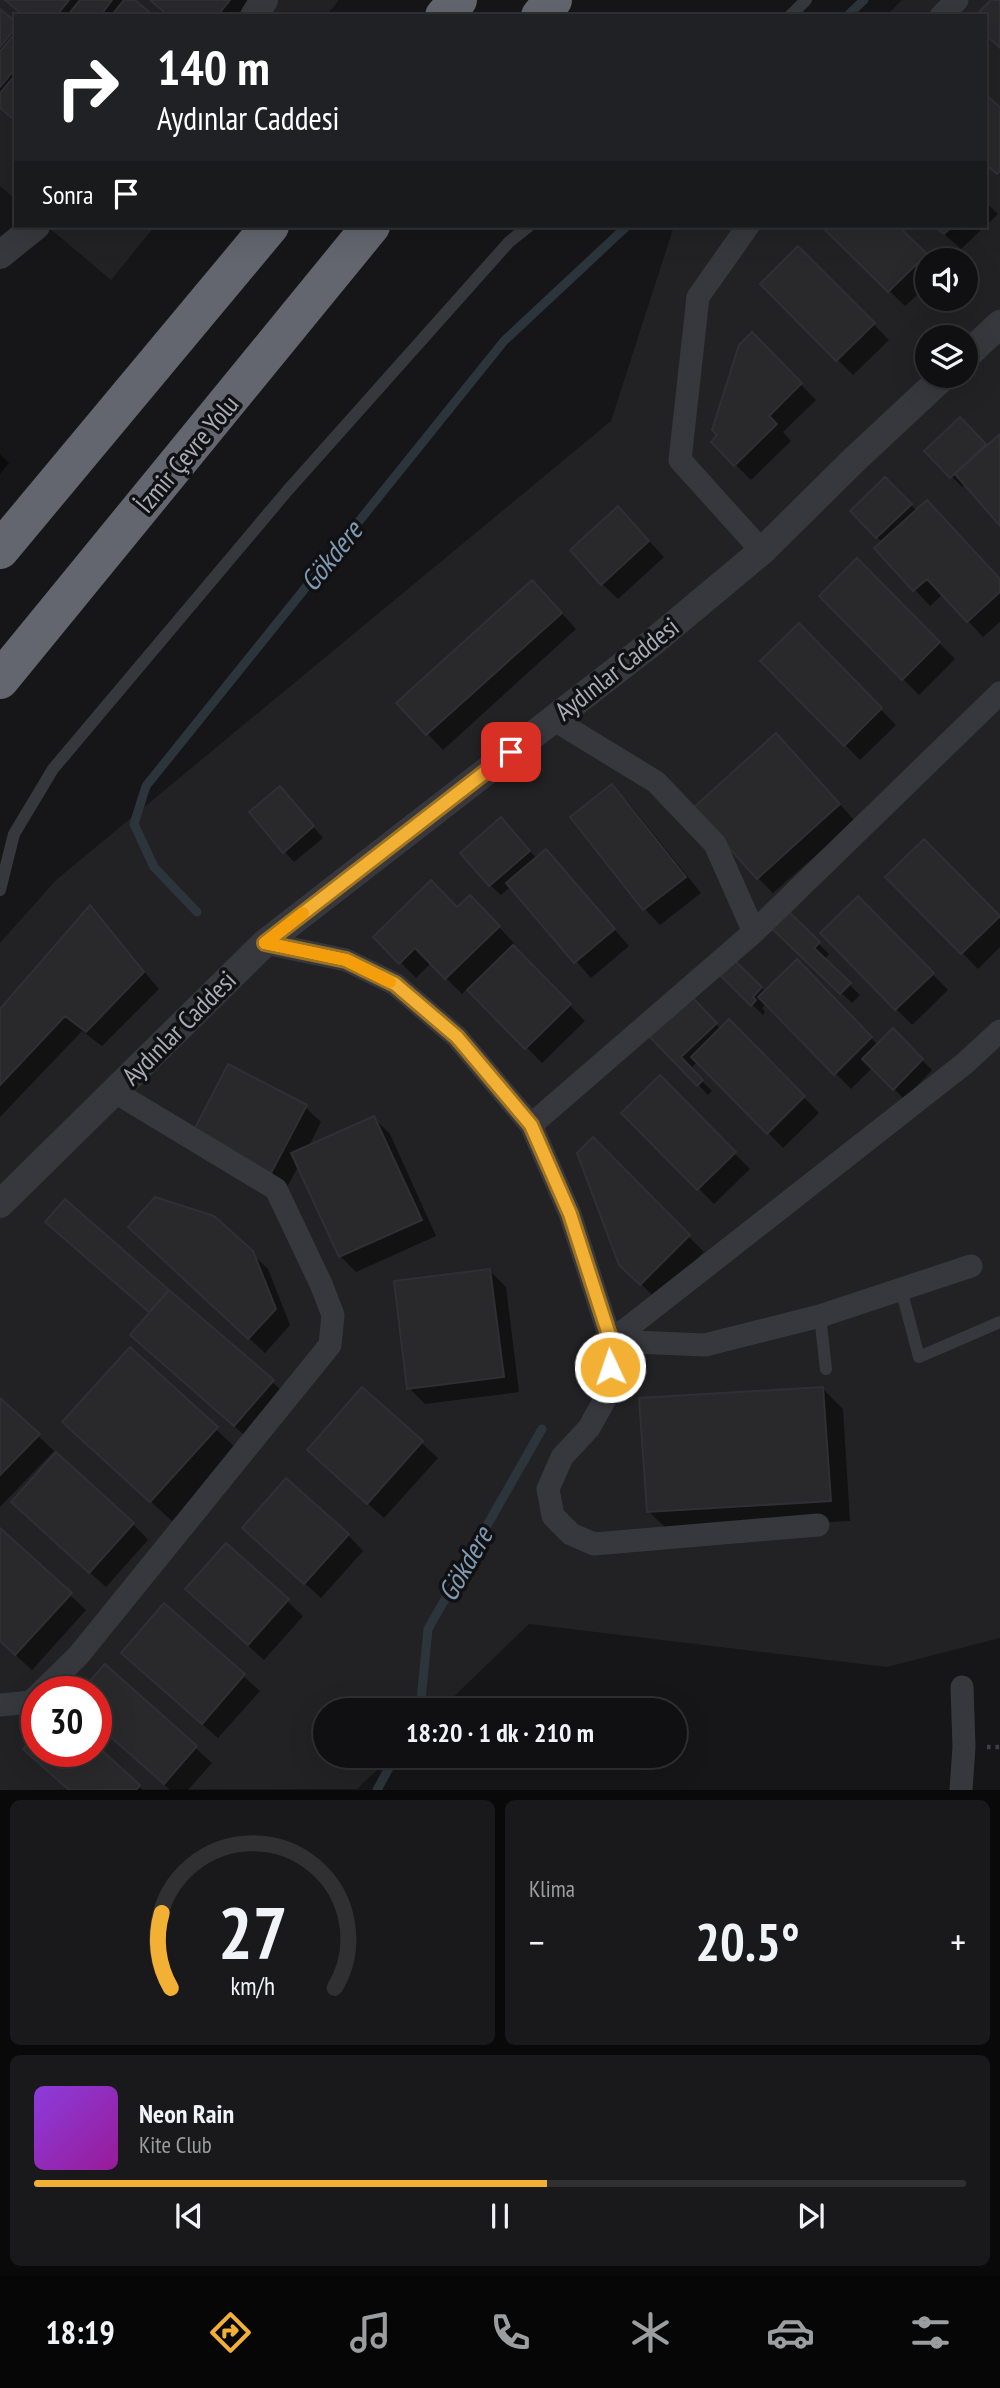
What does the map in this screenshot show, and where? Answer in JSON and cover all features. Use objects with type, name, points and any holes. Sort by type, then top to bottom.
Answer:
[{"type":"highway","points":[[446,14],[458,0]]},
{"type":"highway","points":[[542,14],[553,0]]},
{"type":"highway","points":[[0,550],[268,228]]},
{"type":"highway","name":"İzmir Çevre Yolu","points":[[0,680],[369,228]]},
{"type":"street","points":[[943,14],[957,0]]},
{"type":"street","points":[[0,255],[34,228]]},
{"type":"street","points":[[747,228],[698,297],[680,460],[762,551]]},
{"type":"street","points":[[978,345],[1000,324]]},
{"type":"street","name":"Aydınlar Caddesi","points":[[0,1204],[265,943],[653,642],[762,551],[931,388]]},
{"type":"street","points":[[531,1125],[754,932],[1000,693]]},
{"type":"street","points":[[553,719],[656,782],[715,844],[754,932]]},
{"type":"street","points":[[265,943],[346,960],[395,984],[457,1037],[531,1125],[570,1214],[611,1341],[609,1392],[589,1428],[562,1457],[548,1489],[553,1516],[571,1534],[594,1544],[818,1525]]},
{"type":"street","points":[[611,1341],[964,1064],[1000,1031]]},
{"type":"street","points":[[57,1676],[78,1656],[330,1345],[333,1315],[276,1189],[115,1092]]},
{"type":"street","points":[[611,1341],[705,1345],[820,1316],[971,1266]]},
{"type":"street","points":[[961,1790],[964,1747],[962,1687]]},
{"type":"street","points":[[0,1705],[21,1703]]},
{"type":"lane","points":[[792,14],[806,0]]},
{"type":"lane","points":[[0,890],[14,834],[53,769],[288,490],[509,242],[526,228]]},
{"type":"lane","points":[[901,1289],[919,1357],[1000,1322]]},
{"type":"lane","points":[[820,1316],[827,1369]]},
{"type":"shaded area","points":[[0,0],[339,0],[328,14],[14,14],[14,198],[0,186]]},
{"type":"shaded area","points":[[902,0],[1000,0],[1000,1638],[887,1667],[529,1624],[452,1698],[313,1698],[313,1768],[379,1768],[357,1789],[0,1790],[0,943],[56,880],[611,421],[673,228],[987,228],[987,14],[888,14]]},
{"type":"shaded area","points":[[49,228],[153,228],[111,280]]},
{"type":"building","points":[[5,0],[69,0],[58,14],[22,14]]},
{"type":"building","points":[[80,0],[112,0],[102,14],[69,14]]},
{"type":"building","points":[[124,0],[135,0],[152,14],[113,14]]},
{"type":"building","points":[[150,0],[230,0],[219,14],[167,14]]},
{"type":"building","points":[[991,0],[1000,0],[1000,48],[987,36],[987,14],[977,14]]},
{"type":"building","points":[[0,9],[14,20],[14,30],[0,47]]},
{"type":"building","points":[[14,34],[14,70],[0,87],[0,51]]},
{"type":"building","points":[[14,76],[13,119],[0,108],[0,93]]},
{"type":"building","points":[[987,96],[1000,107],[1000,171],[997,174],[987,166]]},
{"type":"building","points":[[823,228],[900,228],[921,248],[915,248],[915,266],[888,292]]},
{"type":"building","points":[[936,228],[951,228],[944,234]]},
{"type":"building","points":[[798,246],[875,323],[836,361],[760,284]]},
{"type":"building","points":[[752,332],[802,383],[769,416],[777,424],[734,466],[711,442],[717,435],[712,430],[739,345]]},
{"type":"building","points":[[960,417],[986,444],[950,478],[924,451]]},
{"type":"building","points":[[1000,434],[1000,526],[955,474]]},
{"type":"building","points":[[885,477],[912,504],[876,538],[850,511]]},
{"type":"building","points":[[927,500],[1000,579],[1000,592],[967,622],[927,579],[913,591],[874,548]]},
{"type":"building","points":[[618,506],[649,541],[601,585],[570,550]]},
{"type":"building","points":[[857,558],[940,642],[902,680],[819,596]]},
{"type":"building","points":[[532,580],[562,613],[426,735],[396,703]]},
{"type":"building","points":[[799,623],[882,708],[844,746],[760,661]]},
{"type":"building","points":[[776,733],[840,804],[757,879],[693,808]]},
{"type":"building","points":[[612,784],[686,877],[643,910],[570,817]]},
{"type":"building","points":[[280,786],[314,826],[283,853],[249,812]]},
{"type":"building","points":[[501,817],[530,851],[489,886],[460,853]]},
{"type":"building","points":[[924,839],[1000,916],[961,954],[885,877]]},
{"type":"building","points":[[546,849],[615,929],[574,963],[506,883]]},
{"type":"building","points":[[431,880],[457,907],[470,895],[500,926],[445,979],[415,948],[399,964],[373,937]]},
{"type":"building","points":[[858,896],[934,973],[895,1010],[820,933]]},
{"type":"building","points":[[90,905],[144,972],[86,1032],[65,1016],[0,1085],[0,1009]]},
{"type":"building","points":[[784,907],[820,942],[814,948],[851,983],[840,994],[768,925]]},
{"type":"building","points":[[513,945],[571,1004],[525,1049],[467,990]]},
{"type":"building","points":[[731,957],[762,987],[753,997],[756,1000],[751,1006],[717,972]]},
{"type":"building","points":[[797,959],[872,1037],[834,1075],[758,997]]},
{"type":"building","points":[[688,993],[717,1023],[681,1057],[703,1080],[697,1086],[646,1033]]},
{"type":"building","points":[[729,1019],[805,1096],[767,1134],[691,1057]]},
{"type":"building","points":[[893,1028],[923,1059],[893,1090],[862,1059]]},
{"type":"building","points":[[228,1064],[307,1105],[270,1175],[192,1134]]},
{"type":"building","points":[[660,1075],[736,1152],[697,1190],[621,1113]]},
{"type":"building","points":[[374,1116],[422,1220],[339,1257],[291,1153]]},
{"type":"building","points":[[593,1137],[690,1235],[640,1285],[619,1265],[577,1153]]},
{"type":"building","points":[[155,1197],[214,1216],[253,1251],[276,1309],[248,1339],[128,1227]]},
{"type":"building","points":[[65,1199],[169,1290],[149,1312],[45,1222]]},
{"type":"building","points":[[490,1269],[504,1377],[407,1389],[394,1281]]},
{"type":"building","points":[[169,1290],[274,1380],[234,1426],[130,1335]]},
{"type":"building","points":[[130,1347],[218,1427],[150,1502],[62,1422]]},
{"type":"building","points":[[362,1387],[423,1441],[367,1504],[307,1450]]},
{"type":"building","points":[[823,1387],[831,1501],[647,1512],[639,1398]]},
{"type":"building","points":[[0,1398],[40,1434],[0,1475]]},
{"type":"building","points":[[56,1452],[134,1523],[89,1573],[11,1502]]},
{"type":"building","points":[[286,1478],[349,1534],[304,1584],[242,1528]]},
{"type":"building","points":[[0,1528],[72,1593],[15,1655],[0,1641]]},
{"type":"building","points":[[226,1543],[289,1599],[248,1645],[185,1589]]},
{"type":"building","points":[[164,1603],[245,1674],[202,1724],[121,1653]]},
{"type":"building","points":[[105,1664],[197,1746],[164,1784],[112,1738],[112,1676],[94,1676]]},
{"type":"building","points":[[112,1760],[140,1785],[136,1790],[69,1790],[43,1767],[112,1767]]},
{"type":"waterway","name":"Gökdere","points":[[849,14],[864,0]]},
{"type":"waterway","name":"Gökdere","points":[[197,912],[154,867],[134,824],[146,786],[504,341],[625,228]]},
{"type":"waterway","name":"Gökdere","points":[[421,1698],[428,1629],[542,1429]]},
{"type":"waterway","name":"Gökdere","points":[[377,1790],[389,1768]]},
{"type":"slow traffic","points":[[303,913],[265,943],[346,960],[390,982]]},
{"type":"route","points":[[511,752],[265,943],[346,960],[395,984],[457,1037],[531,1125],[570,1214],[611,1341],[610,1367]]}]
